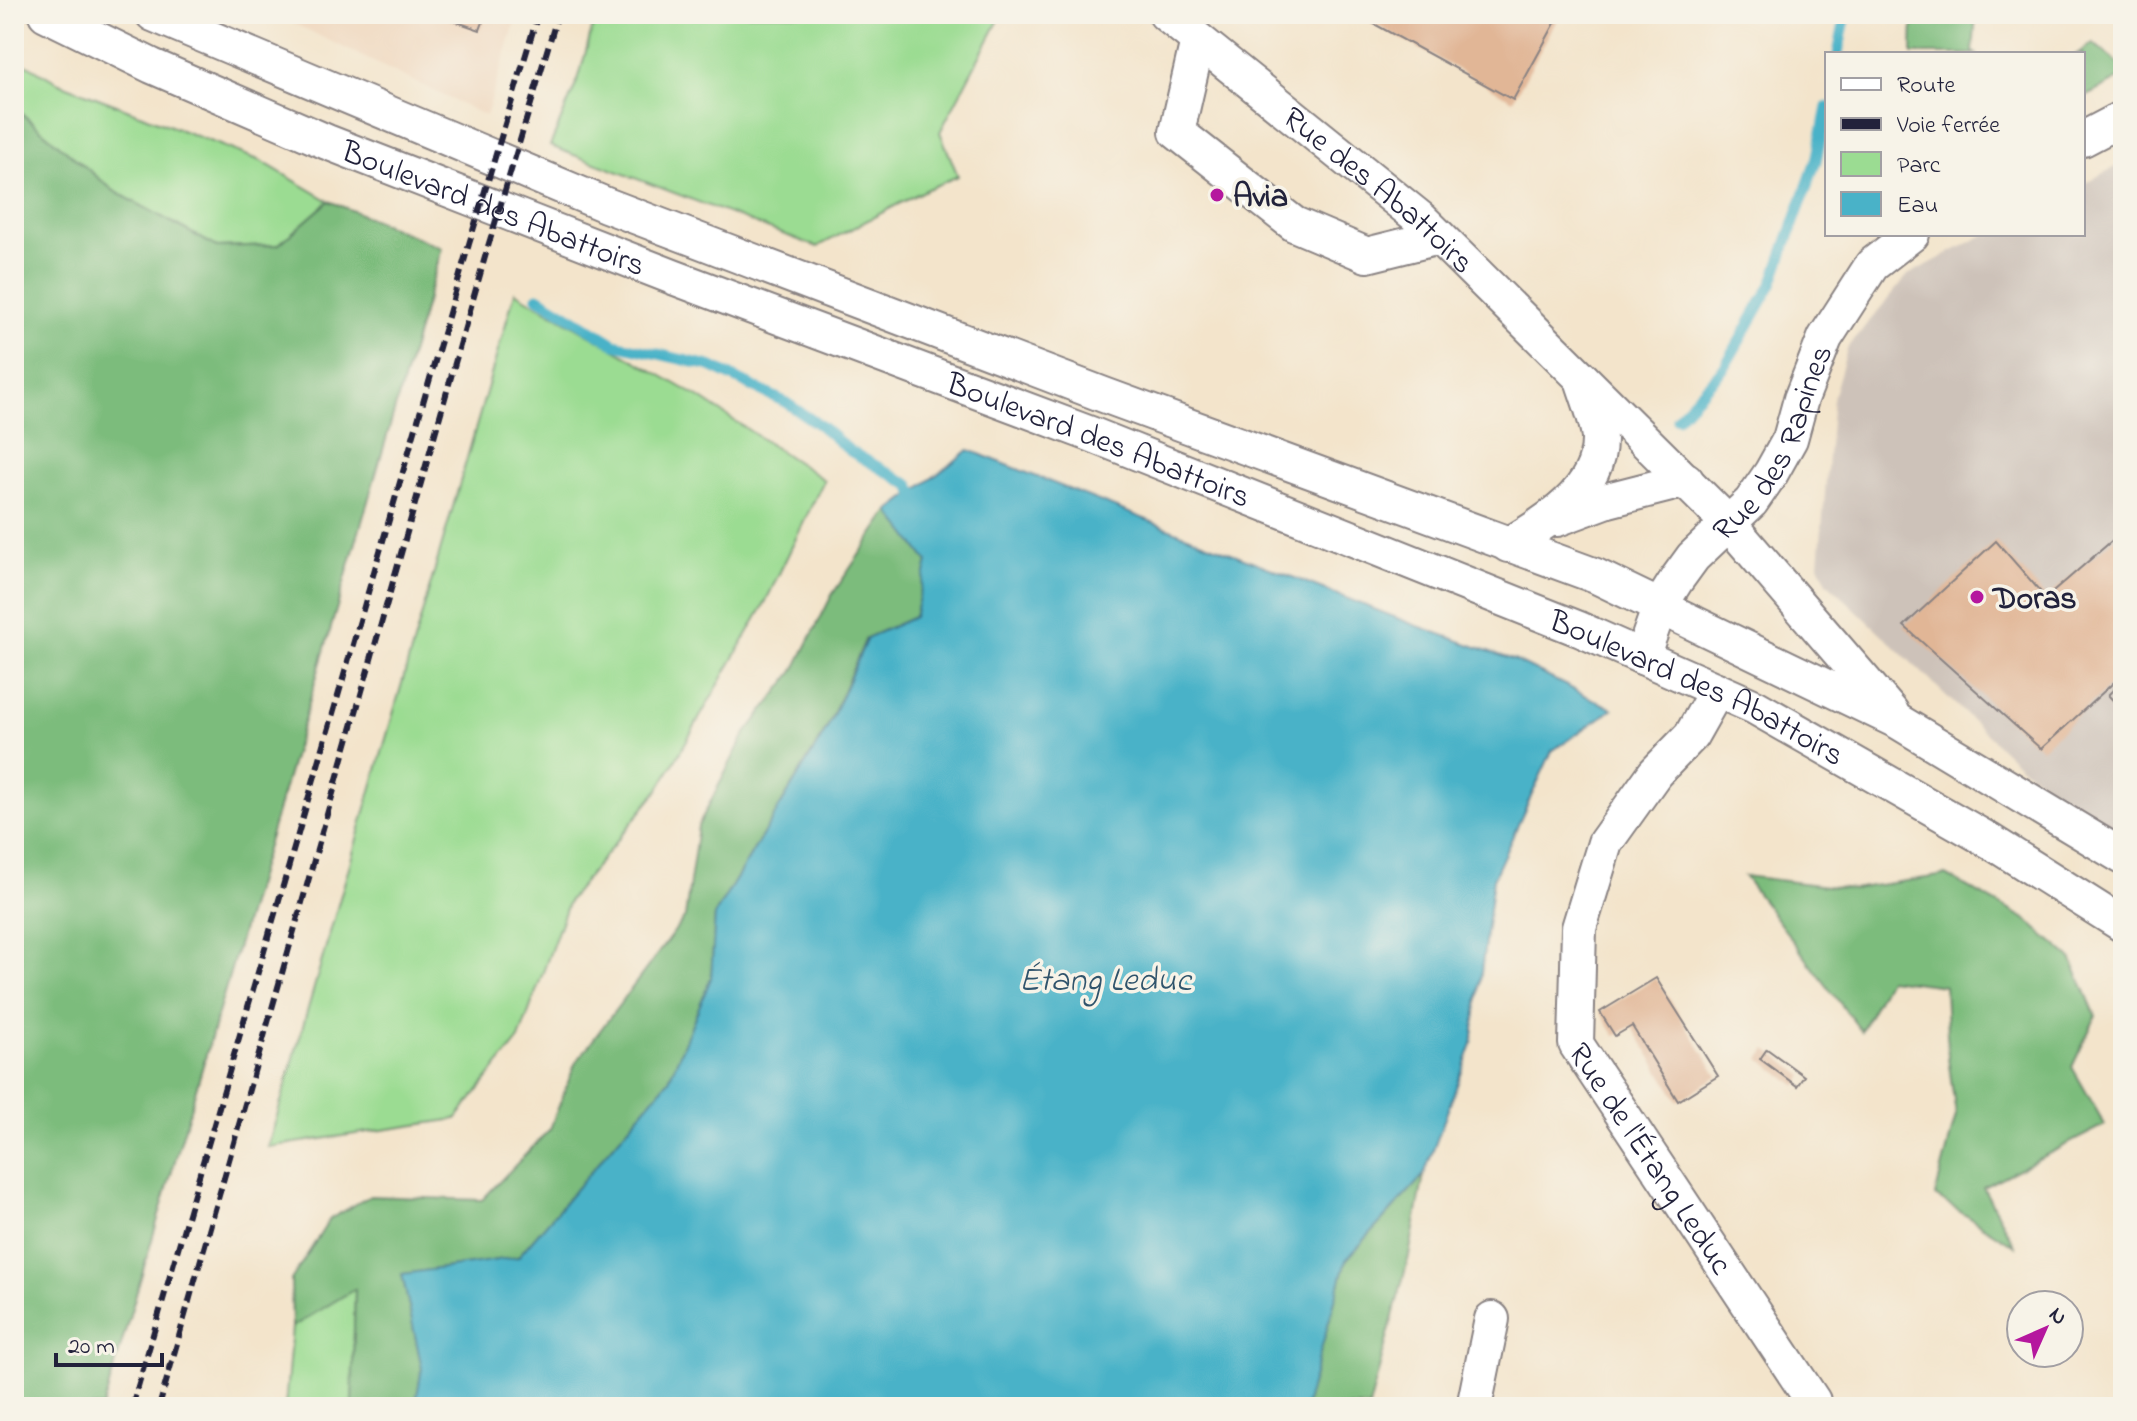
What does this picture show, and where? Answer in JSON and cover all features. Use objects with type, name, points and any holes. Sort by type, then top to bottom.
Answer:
[{"type":"street","name":"Boulevard des Abattoirs","points":[[46,14],[152,66],[327,142],[673,277],[1093,435],[1579,629],[1755,707],[1990,841],[2123,925]]},
{"type":"street","name":"Boulevard des Abattoirs","points":[[153,14],[606,205],[1596,576],[1899,722],[2123,857]]},
{"type":"street","name":"Rue des Abattoirs","points":[[1166,14],[1422,220],[1729,524],[1899,722]]},
{"type":"street","points":[[1198,40],[1177,132],[1294,224],[1367,255],[1439,237]]},
{"type":"street","points":[[2085,138],[2123,118]]},
{"type":"street","name":"Rue des Rapines","points":[[1642,657],[1660,606],[1693,557],[1751,502],[1790,439],[1801,399],[1825,338],[1872,265],[1909,236]]},
{"type":"street","points":[[1548,522],[1588,480],[1595,462],[1599,439],[1581,375]]},
{"type":"street","points":[[1508,545],[1548,522],[1608,500],[1686,480]]},
{"type":"street","name":"Rue de l'Étang Leduc","points":[[1717,690],[1691,736],[1655,773],[1605,843],[1579,928],[1576,1044],[1813,1401]]},
{"type":"street","points":[[1474,1407],[1492,1319]]},
{"type":"shaded area","points":[[274,14],[518,14],[486,116]]},
{"type":"shaded area","points":[[2123,163],[2123,837],[2021,767],[1827,582],[1819,564],[1833,398],[1848,347],[1908,275],[1982,236],[2085,236],[2085,183]]},
{"type":"green space","points":[[596,14],[1002,14],[940,132],[958,176],[817,247],[550,146],[579,77]]},
{"type":"green space","points":[[1913,14],[1976,14],[1973,52],[1912,52]]},
{"type":"green space","points":[[2093,43],[2123,67],[2123,77],[2085,97],[2085,52],[2080,52]]},
{"type":"green space","points":[[14,57],[57,82],[261,161],[329,201],[278,245],[217,247],[114,191],[14,107]]},
{"type":"green space","points":[[14,107],[114,191],[217,247],[278,245],[329,201],[442,248],[103,1407],[14,1407]]},
{"type":"green space","points":[[515,292],[697,396],[824,480],[764,605],[659,789],[569,900],[519,1039],[456,1119],[268,1147]]},
{"type":"green space","points":[[889,511],[928,562],[914,617],[866,638],[828,726],[715,914],[711,978],[669,1080],[518,1257],[402,1274],[422,1368],[415,1407],[352,1407],[355,1289],[292,1327],[291,1280],[330,1219],[370,1196],[482,1200],[550,1129],[575,1064],[685,917],[698,826],[744,736],[794,671],[832,595]]},
{"type":"green space","points":[[1946,875],[2024,918],[2071,958],[2096,1016],[2072,1067],[2105,1125],[1983,1187],[2015,1246],[1935,1196],[1956,1115],[1948,1058],[1945,986],[1888,979],[1861,1031],[1744,876],[1852,889]]},
{"type":"green space","points":[[1424,1175],[1409,1256],[1369,1407],[1305,1407],[1346,1260]]},
{"type":"green space","points":[[355,1288],[352,1407],[285,1407],[292,1327]]},
{"type":"water","name":"Étang Leduc","points":[[969,450],[1412,624],[1516,661],[1613,709],[1552,751],[1493,879],[1472,1044],[1424,1175],[1346,1260],[1305,1407],[415,1407],[422,1368],[402,1274],[518,1257],[669,1080],[711,978],[715,914],[828,727],[867,638],[914,617],[928,562],[889,511]]},
{"type":"building","points":[[434,14],[486,14],[480,30]]},
{"type":"building","points":[[1356,14],[1560,14],[1513,100]]},
{"type":"building","points":[[2123,531],[2123,674],[2041,749],[1904,626],[1996,541],[2046,598]]},
{"type":"building","points":[[2123,680],[2123,711],[2108,695]]},
{"type":"building","points":[[1656,978],[1718,1076],[1678,1101],[1632,1026],[1615,1036],[1600,1012]]},
{"type":"building","points":[[1767,1049],[1804,1076],[1797,1086],[1760,1059]]},
{"type":"waterway","points":[[1838,52],[1846,14]]},
{"type":"waterway","points":[[1677,418],[1724,368],[1772,284],[1816,161],[1825,117]]},
{"type":"waterway","points":[[538,297],[615,344],[710,366],[785,402],[821,426],[850,451],[910,485],[920,504]]},
{"type":"railway","points":[[132,1407],[538,14]]},
{"type":"railway","points":[[159,1407],[487,250],[558,14]]},
{"type":"place","name":"Avia","points":[[1217,195]]},
{"type":"place","name":"Doras","points":[[1977,597]]}]
